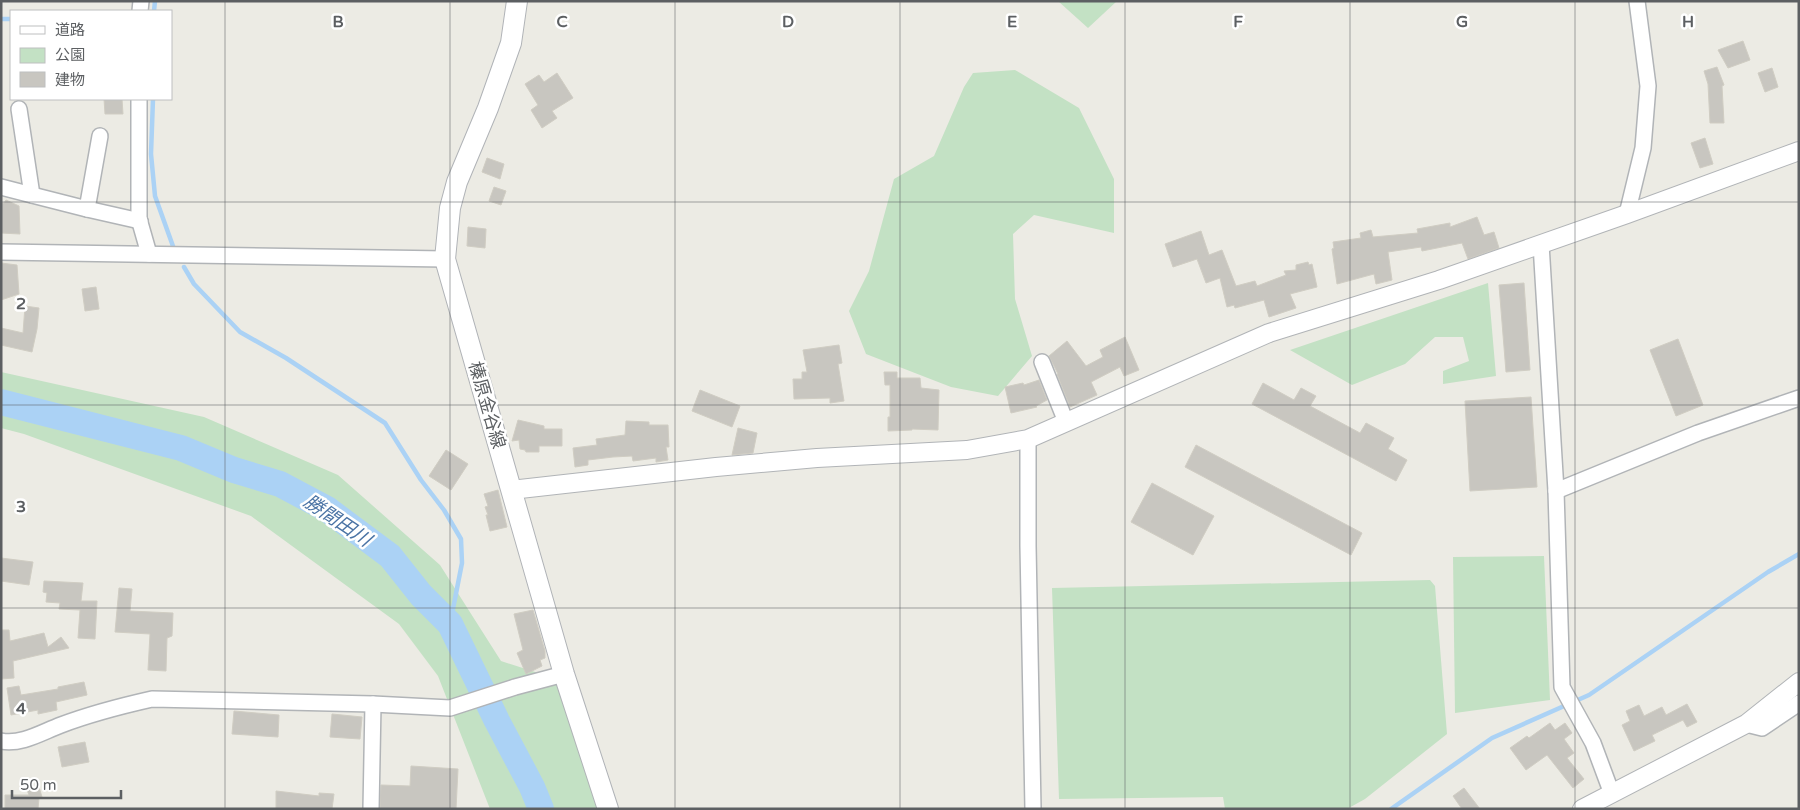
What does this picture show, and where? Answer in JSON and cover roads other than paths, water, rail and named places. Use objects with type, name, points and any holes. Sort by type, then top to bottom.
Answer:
[{"type":"main road","name":"榛原金谷線","points":[[518,1],[511,43],[488,108],[457,182],[450,208],[445,259],[564,674],[608,809]]},
{"type":"street","points":[[1627,214],[1643,148],[1648,86],[1637,1]]},
{"type":"street","points":[[139,100],[138,170],[140,222],[149,254]]},
{"type":"street","points":[[19,109],[32,195]]},
{"type":"street","points":[[87,209],[100,136]]},
{"type":"street","points":[[511,490],[734,465],[817,458],[968,450],[1028,439],[1268,333],[1439,280],[1799,151]]},
{"type":"street","points":[[1,187],[140,222]]},
{"type":"street","points":[[1540,244],[1556,490],[1562,686],[1593,743],[1612,794]]},
{"type":"street","points":[[1,252],[445,259]]},
{"type":"street","points":[[1042,362],[1066,422]]},
{"type":"street","points":[[1556,490],[1698,434],[1799,398]]},
{"type":"street","points":[[1028,439],[1033,809]]},
{"type":"street","points":[[1,741],[8,742],[32,737],[61,725],[120,706],[152,700],[373,704],[450,708],[515,687],[564,674]]},
{"type":"street","points":[[1582,809],[1746,724],[1799,682]]},
{"type":"street","points":[[1746,724],[1762,728],[1799,703]]},
{"type":"street","points":[[370,809],[373,704]]},
{"type":"waterway","points":[[154,10],[155,1]]},
{"type":"waterway","points":[[1,19],[10,19]]},
{"type":"waterway","points":[[153,100],[151,154],[155,196],[174,249]]},
{"type":"waterway","points":[[184,267],[194,284],[240,332],[286,358],[385,423],[421,480],[444,510],[461,539],[462,563],[450,624]]},
{"type":"waterway","name":"勝間田川","points":[[1,402],[181,448],[234,470],[280,484],[327,509],[390,556],[421,595],[450,624],[497,721],[532,787],[541,809]]},
{"type":"waterway","points":[[1391,809],[1492,738],[1589,695],[1768,572],[1799,554]]}]
